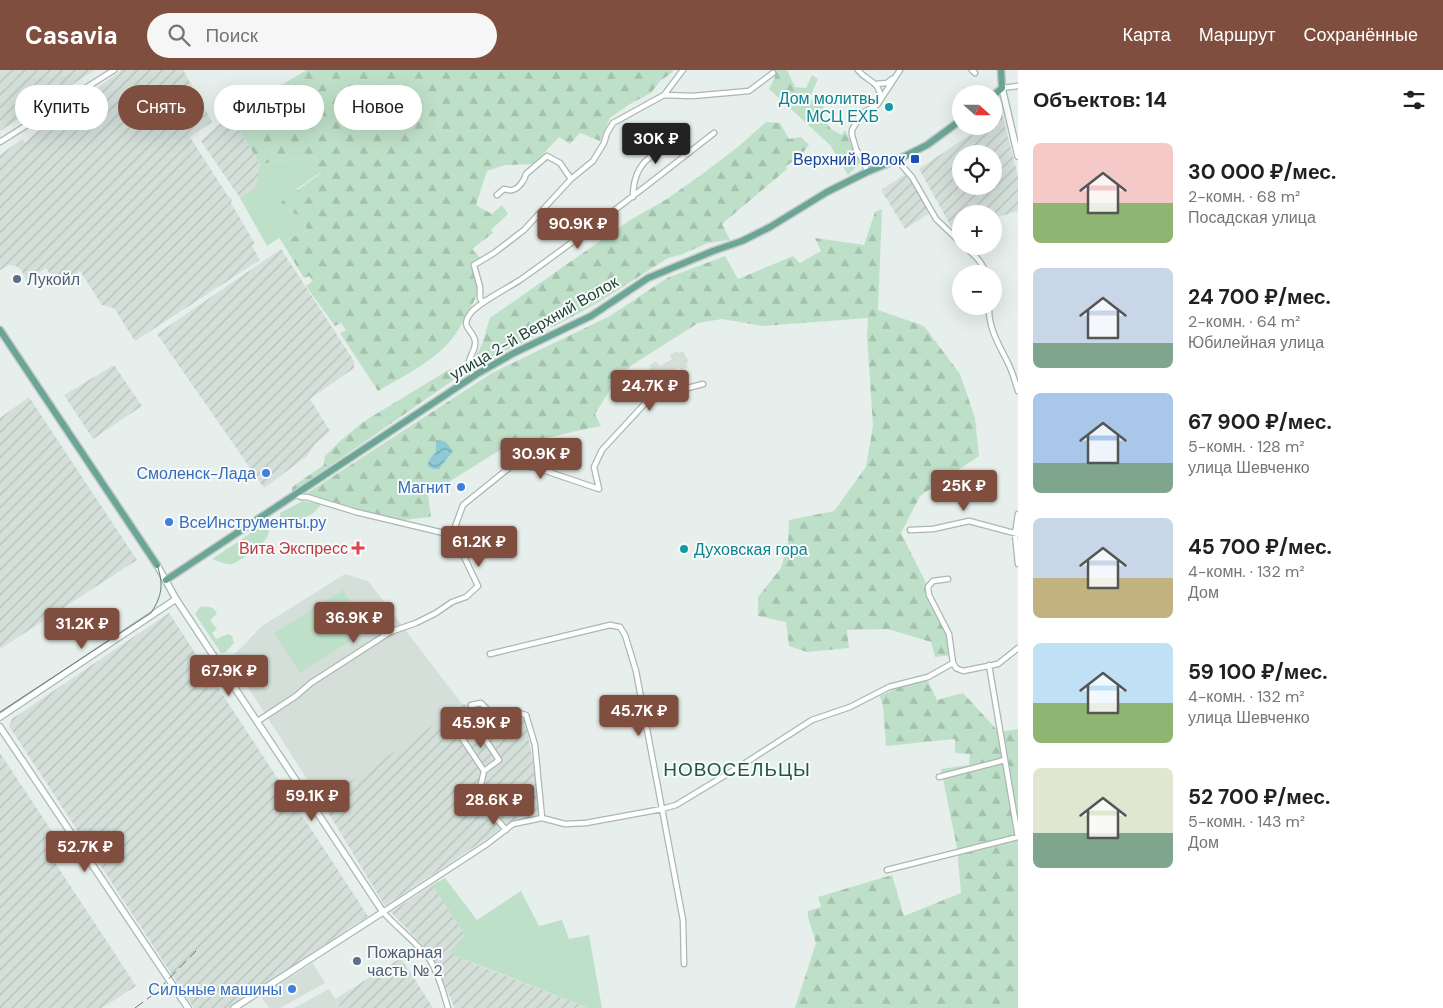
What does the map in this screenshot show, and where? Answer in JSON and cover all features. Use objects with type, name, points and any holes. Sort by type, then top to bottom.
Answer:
[{"type":"main road","points":[[1002,70],[1002,85]]},
{"type":"main road","name":"улица 2-й Верхний Волок","points":[[166,580],[473,376],[514,353],[591,316],[648,278],[742,241],[827,192],[927,144],[952,126]]},
{"type":"main road","points":[[0,330],[157,565]]},
{"type":"street","points":[[0,142],[106,72],[114,70]]},
{"type":"street","points":[[483,303],[480,298],[480,287],[474,265],[494,253],[524,230],[571,178],[593,161],[613,123],[664,96],[683,70]]},
{"type":"street","points":[[858,70],[862,76],[876,84],[881,98]]},
{"type":"street","points":[[868,172],[856,149],[852,130],[862,113],[877,105],[900,70]]},
{"type":"street","points":[[664,96],[692,96],[749,91],[773,73]]},
{"type":"street","points":[[876,84],[887,83],[894,79]]},
{"type":"street","points":[[1018,86],[1002,88],[1018,156]]},
{"type":"street","points":[[473,376],[468,368],[475,342],[466,322],[471,312],[519,281],[633,197],[714,133]]},
{"type":"street","points":[[633,197],[635,178],[647,159],[658,152],[678,148],[692,150]]},
{"type":"street","points":[[497,195],[504,189],[511,191],[516,189],[526,178],[526,174],[547,156],[560,163],[571,178]]},
{"type":"street","points":[[897,160],[912,177],[936,219],[952,234]]},
{"type":"street","points":[[974,255],[982,265]]},
{"type":"street","points":[[988,315],[992,330],[1008,363],[1018,391]]},
{"type":"street","points":[[452,535],[463,505],[514,464],[537,468],[599,488],[594,468],[602,450],[650,398],[703,384]]},
{"type":"street","points":[[258,721],[296,696],[311,683],[390,632],[416,623],[436,613],[452,602],[466,597],[478,586],[452,535],[356,512],[307,497],[301,498],[296,494]]},
{"type":"street","points":[[1018,514],[1018,564]]},
{"type":"street","points":[[910,530],[932,530],[969,521],[1017,534]]},
{"type":"street","points":[[157,565],[176,599],[383,912],[430,961],[437,975],[448,1008]]},
{"type":"street","points":[[948,580],[933,581],[928,588],[929,595],[949,634],[953,663],[956,668],[963,672],[998,664],[1018,648]]},
{"type":"street","points":[[0,717],[176,599]]},
{"type":"street","points":[[490,654],[610,625],[620,628],[636,672],[683,920],[684,964]]},
{"type":"street","points":[[234,1008],[487,844],[513,824],[542,818],[564,824],[586,823],[662,809],[676,804],[739,767],[812,720],[850,707],[890,687],[928,676],[953,663]]},
{"type":"street","points":[[887,870],[1018,837],[989,665]]},
{"type":"street","points":[[471,705],[481,703],[486,708],[477,727],[462,738],[484,771]]},
{"type":"street","points":[[512,711],[526,715],[535,745],[542,818]]},
{"type":"street","points":[[0,727],[188,1008]]},
{"type":"street","points":[[477,727],[499,760],[484,771],[478,796],[506,830]]},
{"type":"street","points":[[939,777],[1005,760]]},
{"type":"shaded area","points":[[0,70],[95,70],[72,85],[15,85],[15,121],[0,131]]},
{"type":"shaded area","points":[[122,70],[183,70],[191,85],[118,85],[118,130],[200,130],[190,137],[228,196],[232,199],[231,203],[255,244],[252,246],[260,260],[135,341],[114,308],[102,305],[80,271],[58,286],[46,268],[27,281],[21,270],[16,266],[9,265],[0,270],[0,155],[22,139],[25,143],[40,130],[108,130],[108,85],[101,85]]},
{"type":"shaded area","points":[[204,108],[212,122],[204,127]]},
{"type":"shaded area","points":[[1002,114],[1018,176],[1018,211],[1002,216],[1002,205],[952,205],[952,228],[919,169],[952,147],[952,195],[1002,195],[1002,145],[955,145],[970,135],[1002,135]]},
{"type":"shaded area","points":[[214,129],[239,130],[260,164],[257,187],[240,198],[201,141]]},
{"type":"shaded area","points":[[907,173],[930,213],[905,229],[881,190]]},
{"type":"shaded area","points":[[281,249],[354,361],[354,368],[310,399],[330,431],[315,444],[307,456],[264,488],[157,334]]},
{"type":"shaded area","points":[[677,351],[679,353],[683,351],[689,362],[686,363],[688,367],[681,370],[679,367],[664,376],[666,379],[660,383],[657,379],[654,381],[648,370],[651,368],[650,365],[656,361],[660,366],[672,359],[670,355]]},
{"type":"shaded area","points":[[114,365],[142,406],[93,439],[64,395]]},
{"type":"shaded area","points":[[29,397],[137,560],[0,649],[0,418]]},
{"type":"shaded area","points":[[345,574],[368,581],[462,704],[456,710],[321,801],[230,659],[262,626]]},
{"type":"shaded area","points":[[169,613],[368,916],[229,1008],[194,1008],[9,726],[12,719]]},
{"type":"shaded area","points":[[462,704],[524,716],[543,810],[537,818],[519,817],[385,906],[321,801],[456,710]]},
{"type":"shaded area","points":[[0,753],[59,842],[48,852],[136,986],[102,1008],[0,1008]]},
{"type":"shaded area","points":[[432,885],[465,935],[451,952],[456,956],[588,1008],[455,1008],[430,953],[391,912]]},
{"type":"shaded area","points":[[401,958],[433,1008],[341,1008],[335,999]]},
{"type":"shaded area","name":"Сильные машины","points":[[313,963],[325,983],[280,1008],[269,1008],[260,995]]},
{"type":"shaded area","points":[[329,989],[341,1008],[294,1008]]},
{"type":"green space","points":[[307,70],[672,70],[673,72],[660,81],[651,93],[630,104],[610,118],[600,141],[580,133],[570,144],[559,137],[534,164],[505,165],[487,171],[476,205],[492,214],[502,205],[508,214],[491,230],[493,233],[472,249],[481,259],[470,264],[479,291],[452,339],[436,355],[418,368],[378,391],[340,333],[346,330],[341,323],[335,326],[306,286],[313,281],[309,276],[304,278],[282,242],[307,231],[304,218],[285,209],[281,202],[321,173],[314,156],[260,164],[239,130],[324,130],[324,85],[281,85]]},
{"type":"green space","points":[[773,70],[787,70],[795,87],[806,88],[812,75],[818,79],[809,99],[824,107],[822,116],[831,129],[842,135],[845,130],[855,153],[862,161],[848,175],[831,146],[769,89],[775,77]]},
{"type":"green space","points":[[766,122],[780,123],[789,139],[801,137],[809,145],[799,157],[786,166],[787,169],[722,224],[730,240],[708,243],[668,258],[599,302],[479,364],[476,355],[483,342],[490,318],[630,220],[667,199],[701,175],[739,146]]},
{"type":"green space","points":[[314,156],[321,172],[297,189],[285,209],[304,218],[307,231],[282,242],[279,238],[267,246],[240,198],[256,187],[260,164]]},
{"type":"green space","points":[[882,209],[878,310],[924,326],[960,374],[975,418],[979,456],[920,496],[901,533],[952,635],[953,655],[935,657],[931,642],[888,629],[847,630],[849,648],[807,652],[789,646],[786,622],[758,616],[758,597],[781,568],[788,543],[789,520],[834,511],[866,467],[873,426],[867,335],[868,318],[763,326],[722,319],[698,323],[632,365],[617,378],[595,414],[601,426],[547,438],[510,459],[503,448],[428,495],[431,517],[403,520],[374,515],[306,494],[492,373],[610,316],[667,278],[725,256],[738,279],[793,256],[800,263],[821,251],[815,238],[864,245],[875,212]]},
{"type":"green space","points":[[450,369],[455,379],[292,492],[292,487],[324,465],[325,456],[363,422]]},
{"type":"green space","points":[[303,501],[322,504],[312,514],[283,528],[280,526],[280,513]]},
{"type":"green space","points":[[267,522],[269,533],[265,540],[235,563],[224,563],[212,559]]},
{"type":"green space","points":[[343,590],[369,629],[300,673],[274,633]]},
{"type":"green space","points":[[200,607],[210,607],[216,611],[217,614],[210,620],[217,629],[212,633],[216,639],[228,634],[232,636],[234,643],[226,652],[221,653],[195,614]]},
{"type":"green space","points":[[925,675],[937,700],[963,693],[999,732],[1018,729],[1018,1008],[795,1008],[816,943],[808,911],[821,907],[818,897],[892,875],[904,916],[961,893],[957,848],[941,769],[969,765],[970,754],[955,753],[955,739],[886,746],[883,707],[880,696]]},
{"type":"green space","points":[[445,878],[477,920],[521,891],[539,926],[562,920],[569,939],[589,935],[602,1008],[588,1008],[450,952],[465,935],[432,885]]},
{"type":"water","points":[[436,441],[446,442],[453,451],[439,469],[433,469],[427,465],[436,452]]},
{"type":"tram line","points":[[0,712],[151,613],[158,601],[161,590],[161,578],[157,565]]},
{"type":"railway","points":[[135,1008],[154,994],[196,951]]},
{"type":"place","name":"Дом молитвы МСЦ ЕХБ","points":[[889,107]]},
{"type":"place","name":"Верхний Волок","points":[[915,159]]},
{"type":"place","name":"Лукойл","points":[[17,279]]},
{"type":"place","name":"Смоленск-Лада","points":[[266,473]]},
{"type":"place","name":"Магнит","points":[[461,487]]},
{"type":"place","name":"ВсеИнструменты.ру","points":[[169,522]]},
{"type":"place","name":"Вита Экспресс","points":[[358,548]]},
{"type":"place","name":"Духовская гора","points":[[684,549]]},
{"type":"place","name":"Пожарная часть № 2","points":[[357,961]]},
{"type":"place","name":"Сильные машины","points":[[292,989]]},
{"type":"district","name":"НОВОСЕЛЬЦЫ","points":[[737,769]]}]
